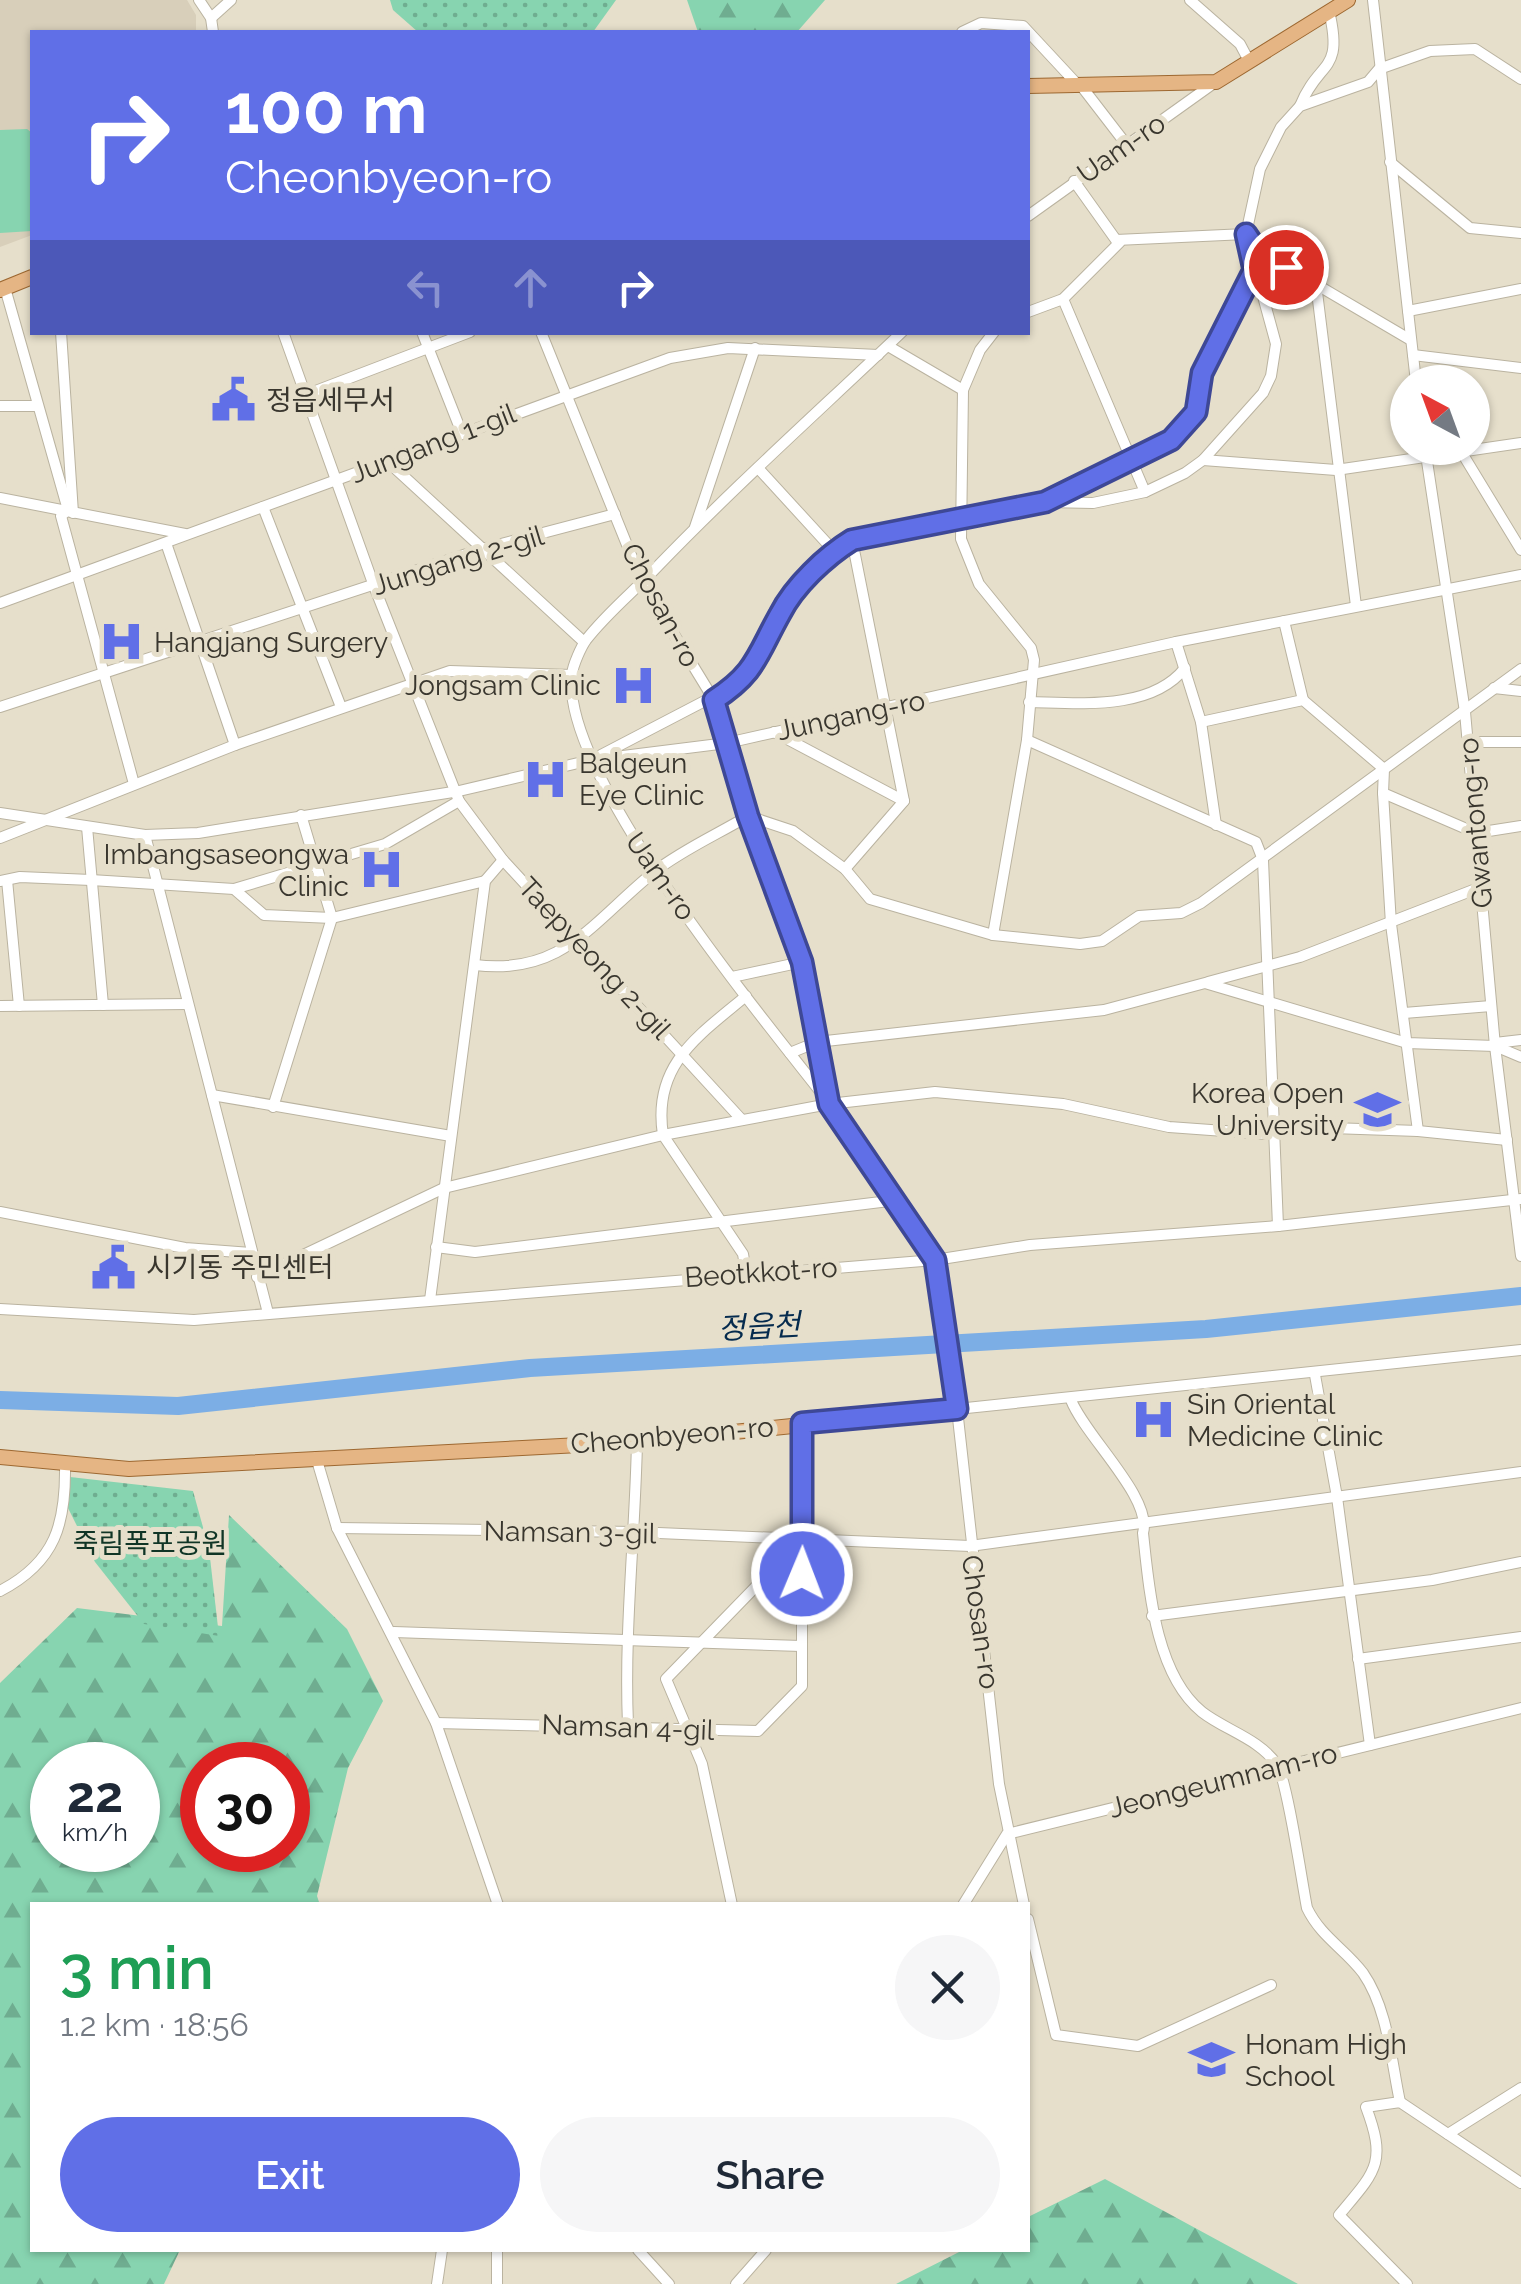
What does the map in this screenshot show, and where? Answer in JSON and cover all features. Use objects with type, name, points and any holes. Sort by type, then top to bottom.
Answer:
[{"type":"main road","points":[[1030,86],[1216,82],[1348,0]]},
{"type":"main road","points":[[2,289],[30,279]]},
{"type":"main road","name":"Cheonbyeon-ro","points":[[0,1457],[129,1468],[637,1442],[957,1409]]},
{"type":"street","points":[[199,0],[212,18],[213,30]]},
{"type":"street","points":[[212,18],[231,0]]},
{"type":"street","points":[[1190,0],[1240,44],[1249,62]]},
{"type":"street","points":[[1372,0],[1414,365]]},
{"type":"street","points":[[592,760],[714,700],[745,680],[764,651],[780,611],[834,551],[852,540],[1045,502],[1092,502],[1146,492],[1204,460],[1263,393],[1272,376],[1276,344],[1246,234],[1260,169],[1282,126],[1332,62],[1336,39],[1329,11]]},
{"type":"street","points":[[966,30],[981,23],[1024,29]]},
{"type":"street","points":[[1030,35],[1077,83],[1126,144]]},
{"type":"street","points":[[1300,106],[1368,82],[1379,69],[1451,47],[1475,50],[1521,79]]},
{"type":"street","name":"Uam-ro","points":[[1030,214],[1216,82]]},
{"type":"street","points":[[1389,161],[1470,228],[1521,233]]},
{"type":"street","points":[[1074,180],[1120,242]]},
{"type":"street","points":[[1030,311],[1063,300],[1120,242],[1246,234]]},
{"type":"street","points":[[1246,234],[1256,249],[1409,339]]},
{"type":"street","points":[[1045,502],[1171,440],[1196,412],[1202,373],[1254,270]]},
{"type":"street","points":[[1316,284],[1336,470],[1356,606]]},
{"type":"street","points":[[2,289],[71,512]]},
{"type":"street","points":[[1408,311],[1521,289]]},
{"type":"street","points":[[1063,300],[1146,492]]},
{"type":"street","points":[[61,335],[71,512]]},
{"type":"street","name":"Taepyeong 2-gil","points":[[284,335],[374,586],[459,796],[502,860],[682,1049],[742,1120]]},
{"type":"street","points":[[423,335],[460,431]]},
{"type":"street","points":[[305,394],[462,335]]},
{"type":"street","name":"Chosan-ro","points":[[541,335],[642,582],[714,700],[748,816],[802,962],[829,1104],[935,1260],[957,1409],[970,1546],[1007,1834],[1023,1902]]},
{"type":"street","name":"Uam-ro","points":[[829,1104],[656,870],[592,760],[576,712],[572,674],[584,642],[694,528],[899,335]]},
{"type":"street","points":[[992,335],[980,350],[963,390],[960,520],[969,563],[980,584],[1031,648],[1033,676],[1027,740],[993,935]]},
{"type":"street","points":[[888,346],[963,390]]},
{"type":"street","points":[[694,528],[755,348]]},
{"type":"street","name":"Jungang 1-gil","points":[[0,603],[460,431],[670,358],[755,348],[878,355]]},
{"type":"street","points":[[1412,356],[1521,368]]},
{"type":"street","points":[[0,406],[37,406]]},
{"type":"street","points":[[1490,446],[1521,442]]},
{"type":"street","points":[[1204,460],[1336,470],[1390,459]]},
{"type":"street","points":[[386,460],[584,642]]},
{"type":"street","name":"Gwantong-ro","points":[[1428,465],[1465,712],[1491,1006],[1518,1199],[1521,1256]]},
{"type":"street","points":[[1470,465],[1521,550]]},
{"type":"street","points":[[758,468],[834,551]]},
{"type":"street","points":[[0,498],[190,535]]},
{"type":"street","points":[[263,507],[341,707]]},
{"type":"street","points":[[71,512],[61,516],[74,578],[134,784]]},
{"type":"street","name":"Jungang 2-gil","points":[[0,707],[482,549],[615,514]]},
{"type":"street","points":[[852,540],[904,801]]},
{"type":"street","points":[[166,543],[236,745]]},
{"type":"street","name":"Jungang-ro","points":[[0,813],[145,835],[198,832],[459,796],[592,760],[727,743],[1176,642],[1521,575]]},
{"type":"street","points":[[1284,620],[1304,700],[1384,770]]},
{"type":"street","points":[[1176,642],[1201,722],[1216,825]]},
{"type":"street","points":[[1029,702],[1137,698],[1172,684],[1185,668]]},
{"type":"street","points":[[475,964],[511,969],[580,941],[656,870],[748,816],[793,831],[846,868],[870,899],[993,935],[1080,944],[1102,940],[1139,916],[1181,912],[1200,903],[1521,669]]},
{"type":"street","points":[[0,838],[236,745],[450,671],[572,674]]},
{"type":"street","points":[[1493,688],[1521,690]]},
{"type":"street","points":[[1201,722],[1304,700]]},
{"type":"street","points":[[774,732],[904,801]]},
{"type":"street","points":[[1027,740],[1256,842],[1263,860],[1278,1226]]},
{"type":"street","points":[[1467,742],[1521,742]]},
{"type":"street","points":[[1384,770],[1391,924],[1418,1131]]},
{"type":"street","points":[[1383,794],[1476,833],[1521,826]]},
{"type":"street","points":[[19,1006],[4,880],[91,880],[234,889],[385,844],[459,796]]},
{"type":"street","points":[[846,868],[904,801]]},
{"type":"street","points":[[273,1107],[332,918],[301,815]]},
{"type":"street","points":[[87,827],[103,1005]]},
{"type":"street","points":[[145,835],[268,1314]]},
{"type":"street","points":[[430,1300],[485,881],[502,860]]},
{"type":"street","points":[[234,889],[264,915],[332,918],[485,881]]},
{"type":"street","points":[[790,1053],[817,1042],[1104,1010],[1265,966],[1391,924],[1481,887]]},
{"type":"street","points":[[732,977],[802,962]]},
{"type":"street","points":[[1204,983],[1407,1043],[1495,1044],[1521,1040]]},
{"type":"street","points":[[746,996],[682,1049],[660,1114],[663,1135],[716,1219],[744,1254],[746,1272]]},
{"type":"street","points":[[0,1006],[188,1004]]},
{"type":"street","points":[[1404,1013],[1491,1006]]},
{"type":"street","points":[[1495,1044],[1521,1057]]},
{"type":"street","points":[[258,1278],[444,1188],[663,1135],[829,1104],[935,1092],[1063,1104],[1169,1127],[1266,1134],[1274,1126],[1418,1131],[1507,1140]]},
{"type":"street","points":[[212,1095],[451,1136]]},
{"type":"street","name":"Beotkkot-ro","points":[[0,1309],[129,1320],[194,1320],[746,1272],[935,1260],[1030,1244],[1278,1226],[1518,1199]]},
{"type":"street","points":[[436,1247],[475,1252],[716,1219],[896,1200]]},
{"type":"street","points":[[0,1212],[186,1248],[251,1253]]},
{"type":"street","name":"Cheonbyeon-ro","points":[[957,1409],[1315,1375],[1521,1350]]},
{"type":"street","points":[[1315,1375],[1337,1497],[1370,1745]]},
{"type":"street","points":[[1071,1400],[1078,1417],[1138,1502],[1146,1522],[1143,1533],[1152,1616],[1170,1662],[1200,1711],[1240,1734],[1278,1766],[1307,1908],[1316,1927],[1360,1969],[1378,1996],[1400,2102]]},
{"type":"street","points":[[394,1632],[706,1639],[801,1646],[802,1423]]},
{"type":"street","points":[[628,1725],[624,1640],[635,1532],[637,1442]]},
{"type":"street","points":[[316,1457],[337,1528],[394,1632],[436,1723],[497,1902]]},
{"type":"street","points":[[0,1591],[54,1544],[63,1520],[65,1465]]},
{"type":"street","name":"Namsan 3-gil","points":[[337,1528],[635,1532],[970,1546],[1521,1472]]},
{"type":"street","points":[[731,1902],[702,1764],[666,1679],[802,1539]]},
{"type":"street","points":[[1152,1616],[1432,1580],[1521,1562]]},
{"type":"street","points":[[1358,1659],[1521,1637]]},
{"type":"street","name":"Namsan 4-gil","points":[[436,1723],[628,1725],[758,1732],[802,1686],[801,1646]]},
{"type":"street","name":"Jeongeumnam-ro","points":[[1007,1834],[1521,1708]]},
{"type":"street","points":[[965,1902],[1007,1834]]},
{"type":"street","points":[[1030,1927],[1056,2035],[1138,2046],[1271,1985]]},
{"type":"street","points":[[1448,2134],[1521,2088]]},
{"type":"street","points":[[1407,2284],[1340,2215],[1378,2165],[1380,2142],[1366,2107],[1400,2102],[1521,2183]]},
{"type":"street","points":[[437,2284],[442,2252]]},
{"type":"street","points":[[497,2252],[497,2284]]},
{"type":"street","points":[[640,2252],[669,2284]]},
{"type":"street","points":[[736,2284],[764,2252]]},
{"type":"shaded area","points":[[0,0],[187,0],[196,15],[196,30],[30,30],[30,236],[0,247]]},
{"type":"green space","points":[[390,0],[616,0],[594,30],[416,30],[393,10]]},
{"type":"green space","points":[[687,0],[825,0],[799,30],[697,30]]},
{"type":"green space","points":[[0,130],[30,131],[30,231],[0,233]]},
{"type":"green space","name":"죽림폭포공원","points":[[70,1477],[193,1491],[209,1549],[219,1636],[144,1624],[95,1562],[68,1508]]},
{"type":"green space","points":[[229,1515],[347,1629],[383,1701],[348,1768],[317,1896],[319,1902],[30,1902],[30,2252],[179,2252],[164,2284],[0,2284],[0,1683],[77,1608],[222,1626]]},
{"type":"green space","points":[[1105,2179],[1298,2284],[896,2284],[959,2252],[1030,2252],[1030,2216]]},
{"type":"waterway","name":"정읍천","points":[[0,1400],[178,1406],[530,1368],[1206,1329],[1521,1296]]},
{"type":"place","name":"정읍세무서","points":[[233,400]]},
{"type":"place","name":"Hangjang Surgery","points":[[121,642]]},
{"type":"place","name":"Jongsam Clinic","points":[[634,685]]},
{"type":"place","name":"Balgeun Eye Clinic","points":[[546,779]]},
{"type":"place","name":"Imbangsaseongwa Clinic","points":[[382,870]]},
{"type":"place","name":"Korea Open University","points":[[1377,1109]]},
{"type":"place","name":"시기동 주민센터","points":[[113,1267]]},
{"type":"place","name":"Sin Oriental Medicine Clinic","points":[[1154,1420]]},
{"type":"place","name":"Honam High School","points":[[1212,2060]]},
{"type":"route","points":[[802,1574],[802,1423],[957,1409],[935,1260],[829,1104],[802,962],[748,816],[714,700],[745,680],[764,651],[780,611],[834,551],[852,540],[1045,502],[1171,440],[1196,412],[1201,400],[1202,373],[1254,270],[1246,234],[1256,249],[1286,267]]}]
